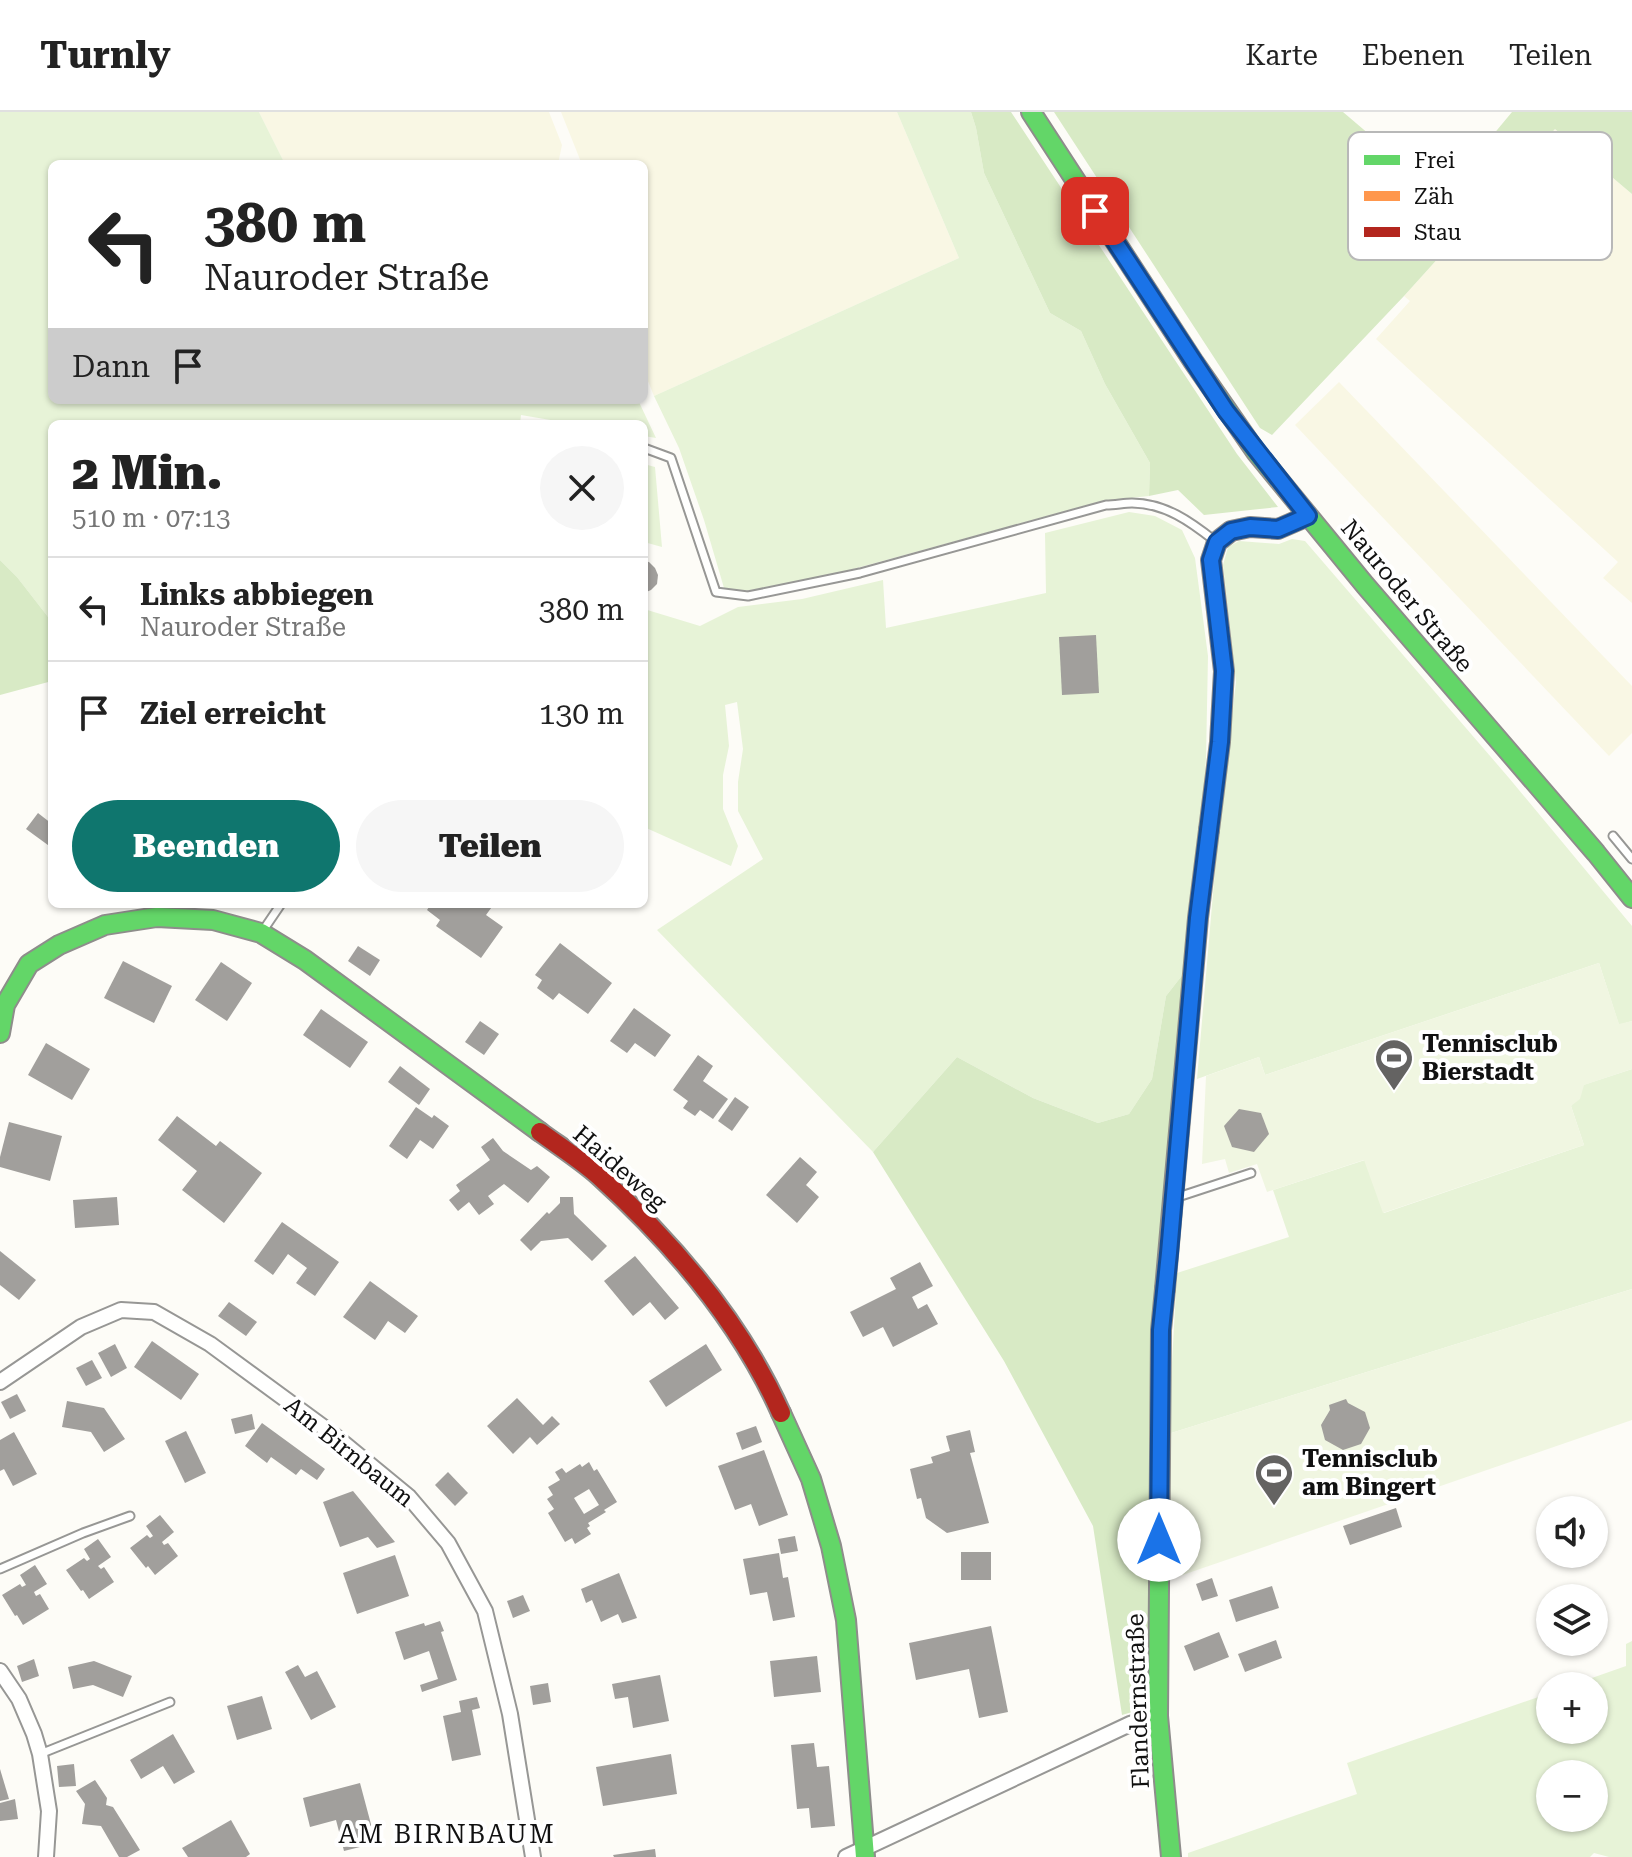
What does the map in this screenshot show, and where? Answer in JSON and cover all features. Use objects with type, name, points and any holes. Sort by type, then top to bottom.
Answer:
[{"type":"street","name":"Nauroder Straße","points":[[1031,112],[1226,411],[1308,516],[1632,898]]},
{"type":"street","points":[[1217,542],[1231,531],[1250,527],[1278,529],[1308,516]]},
{"type":"street","name":"Flandernstraße","points":[[1171,1857],[1158,1716],[1161,1330],[1198,918],[1220,742],[1224,671],[1211,560],[1217,542]]},
{"type":"street","name":"Haideweg","points":[[0,1033],[5,1005],[29,964],[59,945],[105,925],[157,917],[213,920],[261,933],[305,960],[597,1174],[656,1232],[716,1301],[766,1379],[811,1479],[831,1546],[846,1620],[865,1852]]},
{"type":"street","name":"Am Birnbaum","points":[[0,1382],[81,1327],[121,1310],[154,1312],[210,1344],[330,1432],[409,1497],[448,1543],[485,1611],[510,1714],[533,1857]]},
{"type":"street","points":[[0,1671],[19,1699],[40,1754],[49,1811],[46,1857]]},
{"type":"street","points":[[846,1857],[865,1852],[1130,1724],[1158,1716]]},
{"type":"lane","points":[[648,449],[671,458],[716,592],[748,596],[860,573],[1106,505],[1134,503],[1162,508],[1189,520],[1217,542]]},
{"type":"lane","points":[[1613,836],[1632,859]]},
{"type":"lane","points":[[261,933],[278,908]]},
{"type":"lane","points":[[1173,1199],[1251,1173]]},
{"type":"lane","points":[[0,1569],[130,1516]]},
{"type":"lane","points":[[40,1754],[170,1702]]},
{"type":"shaded area","points":[[259,112],[549,112],[562,145],[559,160],[283,160]]},
{"type":"shaded area","points":[[561,112],[897,112],[959,258],[654,396],[648,381],[648,160],[580,160]]},
{"type":"shaded area","points":[[1612,177],[1632,194],[1632,603],[1603,578],[1618,562],[1376,339],[1410,301],[1404,296],[1437,260],[1612,260]]},
{"type":"shaded area","points":[[1339,382],[1632,686],[1632,733],[1609,756],[1295,425]]},
{"type":"green space","points":[[0,112],[259,112],[283,160],[48,160],[48,404],[640,404],[647,420],[550,420],[521,415],[520,420],[48,420],[48,617],[0,560]]},
{"type":"green space","points":[[897,112],[971,112],[984,173],[1050,313],[1081,331],[1105,384],[1150,463],[1149,496],[1102,501],[835,574],[745,591],[724,588],[679,448],[654,396],[959,258]]},
{"type":"green space","points":[[971,112],[1011,112],[1237,454],[1278,507],[1204,515],[1178,490],[1149,496],[1150,463],[1105,384],[1081,331],[1050,313],[984,173]]},
{"type":"green space","points":[[1054,112],[1343,112],[1367,132],[1348,132],[1348,260],[1437,260],[1272,435],[1260,428]]},
{"type":"green space","points":[[1512,112],[1632,112],[1632,194],[1612,177],[1612,132],[1559,132],[1555,129],[1552,132],[1495,132]]},
{"type":"green space","points":[[648,421],[656,438],[648,437]]},
{"type":"green space","points":[[648,465],[655,467],[662,547],[648,543]]},
{"type":"green space","points":[[1129,512],[1155,516],[1182,530],[1195,558],[1208,656],[1206,758],[1200,845],[1184,973],[1166,996],[1152,1079],[1129,1114],[1098,1123],[1033,1098],[957,1057],[873,1152],[657,930],[763,859],[738,811],[743,749],[737,702],[725,705],[729,746],[723,775],[723,809],[738,846],[731,866],[648,829],[648,610],[700,626],[738,607],[802,599],[883,580],[886,628],[1046,593],[1045,533]]},
{"type":"green space","points":[[1292,539],[1305,541],[1632,926],[1632,1021],[1619,1025],[1599,963],[1265,1075],[1259,1057],[1197,1079],[1217,847],[1236,682],[1223,565],[1228,547],[1239,541],[1279,544]]},
{"type":"green space","points":[[0,560],[48,617],[48,682],[0,695]]},
{"type":"green space","name":"Tennisclub Bierstadt","points":[[1599,963],[1619,1024],[1632,1021],[1632,1069],[1584,1085],[1580,1099],[1571,1106],[1584,1145],[1383,1213],[1364,1160],[1267,1192],[1257,1164],[1229,1173],[1225,1159],[1202,1164],[1206,1076],[1259,1057],[1265,1075]]},
{"type":"green space","points":[[1184,973],[1149,1707],[1122,1715],[1093,1526],[1004,1361],[873,1152],[957,1057],[1033,1098],[1098,1123],[1129,1114],[1152,1079],[1166,996]]},
{"type":"green space","points":[[1632,1069],[1632,1289],[1168,1434],[1177,1273],[1289,1237],[1273,1190],[1365,1160],[1384,1213],[1584,1145],[1571,1106],[1583,1085]]},
{"type":"green space","name":"Tennisclub am Bingert","points":[[1632,1289],[1632,1420],[1168,1580],[1168,1434]]},
{"type":"green space","points":[[1632,1641],[1632,1857],[1609,1857],[1594,1853],[1590,1857],[1188,1857],[1188,1853],[1357,1794],[1347,1763],[1536,1698],[1536,1744],[1608,1744],[1608,1672],[1626,1666],[1626,1644]]},
{"type":"building","points":[[648,562],[658,575],[657,584],[648,591]]},
{"type":"building","points":[[1096,635],[1099,693],[1062,695],[1059,637]]},
{"type":"building","points":[[38,813],[48,821],[48,845],[26,829]]},
{"type":"building","points":[[491,908],[486,915],[503,927],[481,958],[436,926],[440,920],[427,910]]},
{"type":"building","points":[[560,943],[612,983],[588,1014],[559,993],[553,1000],[537,988],[542,980],[535,975]]},
{"type":"building","points":[[358,946],[380,960],[370,976],[348,961]]},
{"type":"building","points":[[123,961],[172,986],[154,1023],[104,998]]},
{"type":"building","points":[[221,962],[252,983],[227,1021],[195,1000]]},
{"type":"building","points":[[634,1008],[671,1035],[655,1057],[635,1043],[627,1053],[610,1041]]},
{"type":"building","points":[[321,1009],[368,1042],[350,1068],[303,1035]]},
{"type":"building","points":[[480,1021],[499,1034],[484,1055],[465,1042]]},
{"type":"building","points":[[46,1043],[90,1069],[72,1100],[28,1075]]},
{"type":"building","points":[[698,1055],[713,1066],[703,1081],[728,1099],[713,1119],[700,1110],[695,1116],[683,1108],[688,1101],[673,1090]]},
{"type":"building","points":[[400,1066],[430,1089],[419,1105],[388,1082]]},
{"type":"building","points":[[735,1097],[749,1107],[732,1131],[718,1121]]},
{"type":"building","points":[[416,1107],[449,1126],[433,1149],[420,1140],[407,1159],[389,1146]]},
{"type":"building","points":[[1239,1109],[1261,1113],[1269,1134],[1254,1152],[1232,1147],[1224,1126]]},
{"type":"building","points":[[177,1116],[216,1146],[220,1141],[262,1173],[224,1223],[182,1190],[197,1171],[158,1140]]},
{"type":"building","points":[[9,1122],[62,1136],[50,1181],[0,1167]]},
{"type":"building","points":[[493,1138],[503,1151],[531,1170],[537,1166],[550,1177],[528,1203],[504,1184],[488,1196],[494,1204],[479,1215],[469,1202],[458,1211],[449,1200],[460,1191],[456,1185],[490,1160],[481,1147]]},
{"type":"building","points":[[800,1157],[817,1172],[806,1185],[819,1197],[797,1223],[766,1195]]},
{"type":"building","points":[[117,1197],[119,1225],[75,1228],[73,1200]]},
{"type":"building","points":[[560,1197],[573,1197],[574,1214],[607,1246],[592,1261],[568,1238],[541,1241],[531,1251],[520,1240],[560,1203]]},
{"type":"building","points":[[282,1222],[339,1262],[315,1296],[296,1283],[307,1268],[288,1254],[273,1275],[254,1261]]},
{"type":"building","points":[[0,1251],[36,1280],[19,1300],[0,1285]]},
{"type":"building","points":[[635,1256],[679,1308],[665,1320],[650,1302],[633,1316],[604,1281]]},
{"type":"building","points":[[920,1262],[933,1286],[912,1297],[918,1309],[927,1304],[938,1324],[893,1347],[883,1327],[863,1337],[850,1312],[896,1289],[890,1278]]},
{"type":"building","points":[[370,1281],[418,1316],[405,1333],[388,1321],[375,1340],[343,1317]]},
{"type":"building","points":[[229,1302],[257,1322],[246,1336],[218,1316]]},
{"type":"building","points":[[152,1341],[199,1374],[181,1400],[134,1367]]},
{"type":"building","points":[[115,1344],[127,1368],[111,1377],[98,1353]]},
{"type":"building","points":[[706,1344],[722,1370],[666,1407],[649,1381]]},
{"type":"building","points":[[92,1360],[102,1378],[86,1386],[76,1368]]},
{"type":"building","points":[[17,1394],[26,1411],[10,1419],[1,1402]]},
{"type":"building","points":[[517,1398],[543,1425],[552,1416],[560,1424],[537,1445],[530,1437],[513,1454],[487,1426]]},
{"type":"building","points":[[1346,1399],[1365,1412],[1370,1428],[1361,1444],[1343,1450],[1325,1440],[1321,1425],[1330,1410],[1329,1405]]},
{"type":"building","points":[[67,1401],[104,1408],[125,1439],[104,1452],[91,1432],[62,1427]]},
{"type":"building","points":[[252,1414],[255,1429],[235,1434],[231,1419]]},
{"type":"building","points":[[262,1423],[325,1469],[317,1480],[301,1469],[296,1475],[271,1457],[267,1463],[245,1446]]},
{"type":"building","points":[[756,1426],[762,1442],[742,1450],[736,1433]]},
{"type":"building","points":[[970,1430],[975,1452],[970,1453],[989,1523],[947,1533],[926,1518],[921,1498],[917,1499],[910,1469],[933,1463],[931,1457],[950,1451],[946,1436]]},
{"type":"building","points":[[186,1431],[206,1473],[185,1483],[165,1441]]},
{"type":"building","points":[[14,1432],[37,1474],[13,1486],[4,1469],[0,1471],[0,1440]]},
{"type":"building","points":[[764,1450],[788,1515],[759,1526],[751,1504],[735,1510],[718,1466]]},
{"type":"building","points":[[589,1462],[594,1471],[597,1469],[617,1502],[588,1523],[591,1534],[575,1544],[572,1538],[565,1542],[548,1513],[554,1509],[547,1499],[553,1495],[548,1487],[560,1480],[555,1472],[562,1468],[566,1473],[580,1464],[582,1467]],"holes":[[[589,1489],[599,1505],[584,1514],[574,1498]]]},
{"type":"building","points":[[448,1472],[468,1493],[455,1506],[435,1485]]},
{"type":"building","points":[[353,1491],[395,1542],[377,1548],[368,1537],[340,1547],[323,1502]]},
{"type":"building","points":[[1396,1508],[1402,1527],[1350,1545],[1343,1526]]},
{"type":"building","points":[[160,1515],[174,1532],[162,1542],[164,1545],[168,1543],[178,1556],[155,1575],[130,1548],[147,1535],[150,1538],[153,1536],[146,1526]]},
{"type":"building","points":[[795,1536],[798,1551],[781,1554],[778,1539]]},
{"type":"building","points":[[98,1539],[111,1557],[98,1566],[101,1569],[104,1567],[114,1582],[89,1599],[66,1570],[84,1558],[87,1561],[90,1559],[84,1549]]},
{"type":"building","points":[[961,1552],[991,1552],[991,1580],[961,1580]]},
{"type":"building","points":[[779,1553],[783,1578],[788,1577],[795,1617],[773,1621],[767,1592],[750,1595],[743,1559]]},
{"type":"building","points":[[395,1555],[409,1596],[357,1614],[343,1573]]},
{"type":"building","points":[[35,1565],[47,1584],[34,1592],[36,1596],[40,1594],[49,1609],[23,1625],[2,1595],[20,1584],[22,1587],[26,1585],[20,1575]]},
{"type":"building","points":[[619,1573],[637,1618],[622,1623],[618,1614],[601,1622],[592,1600],[586,1603],[581,1589]]},
{"type":"building","points":[[1212,1578],[1218,1596],[1202,1601],[1196,1584]]},
{"type":"building","points":[[1272,1586],[1279,1608],[1236,1622],[1229,1600]]},
{"type":"building","points":[[523,1595],[530,1611],[513,1618],[507,1601]]},
{"type":"building","points":[[440,1621],[457,1680],[422,1692],[420,1685],[438,1679],[429,1651],[404,1660],[395,1632]]},
{"type":"building","points":[[991,1626],[1008,1712],[979,1718],[969,1669],[916,1680],[909,1643]]},
{"type":"building","points":[[1219,1632],[1229,1657],[1194,1671],[1184,1646]]},
{"type":"building","points":[[1276,1640],[1282,1658],[1245,1672],[1238,1654]]},
{"type":"building","points":[[817,1656],[821,1692],[774,1697],[770,1661]]},
{"type":"building","points":[[34,1659],[39,1676],[22,1682],[17,1666]]},
{"type":"building","points":[[94,1661],[132,1676],[123,1697],[93,1685],[73,1689],[68,1667]]},
{"type":"building","points":[[298,1665],[305,1677],[317,1671],[336,1707],[311,1720],[285,1672]]},
{"type":"building","points":[[660,1675],[669,1721],[633,1728],[628,1697],[615,1699],[612,1684]]},
{"type":"building","points":[[548,1683],[551,1702],[533,1705],[530,1686]]},
{"type":"building","points":[[262,1696],[272,1729],[237,1740],[227,1706]]},
{"type":"building","points":[[477,1697],[480,1708],[472,1710],[481,1755],[452,1761],[443,1716],[461,1712],[459,1701]]},
{"type":"building","points":[[173,1734],[195,1772],[174,1784],[163,1766],[141,1779],[130,1760]]},
{"type":"building","points":[[814,1743],[817,1767],[829,1766],[835,1826],[811,1828],[809,1808],[797,1809],[791,1745]]},
{"type":"building","points":[[671,1754],[677,1794],[603,1806],[596,1767]]},
{"type":"building","points":[[74,1764],[76,1786],[59,1787],[57,1766]]},
{"type":"building","points":[[0,1769],[9,1799],[0,1801]]},
{"type":"building","points":[[95,1780],[107,1798],[106,1805],[113,1807],[140,1850],[127,1857],[119,1857],[101,1826],[82,1824],[85,1804],[76,1791]]},
{"type":"building","points":[[360,1783],[376,1843],[344,1851],[336,1820],[310,1827],[303,1798]]},
{"type":"building","points":[[15,1799],[18,1819],[0,1821],[0,1803]]},
{"type":"building","points":[[231,1820],[250,1854],[246,1857],[188,1857],[182,1848]]},
{"type":"building","points":[[655,1849],[656,1857],[613,1855]]},
{"type":"traffic: fast","points":[[1031,112],[1256,452],[1632,898]]},
{"type":"traffic: fast","points":[[1209,830],[1220,742],[1224,671],[1211,560],[1217,542],[1231,531],[1250,527],[1278,529],[1308,516]]},
{"type":"traffic: fast","points":[[0,1033],[5,1005],[29,964],[59,945],[105,925],[157,917],[213,920],[261,933],[305,960],[540,1132]]},
{"type":"traffic: fast","points":[[1165,1289],[1161,1330],[1158,1716],[1171,1857]]},
{"type":"traffic: fast","points":[[781,1413],[811,1479],[831,1546],[846,1620],[865,1857]]},
{"type":"traffic: slow","points":[[1165,1289],[1198,918],[1209,830]]},
{"type":"traffic: jam","points":[[540,1132],[599,1176],[678,1256],[746,1347],[781,1413]]},
{"type":"place","name":"Tennisclub Bierstadt","points":[[1394,1092]]},
{"type":"place","name":"Tennisclub am Bingert","points":[[1274,1507]]},
{"type":"district","name":"AM BIRNBAUM","points":[[447,1834]]},
{"type":"route","points":[[1095,211],[1226,411],[1308,516],[1278,529],[1250,527],[1231,531],[1217,542],[1211,560],[1224,671],[1220,742],[1198,918],[1161,1330],[1159,1540]]}]
